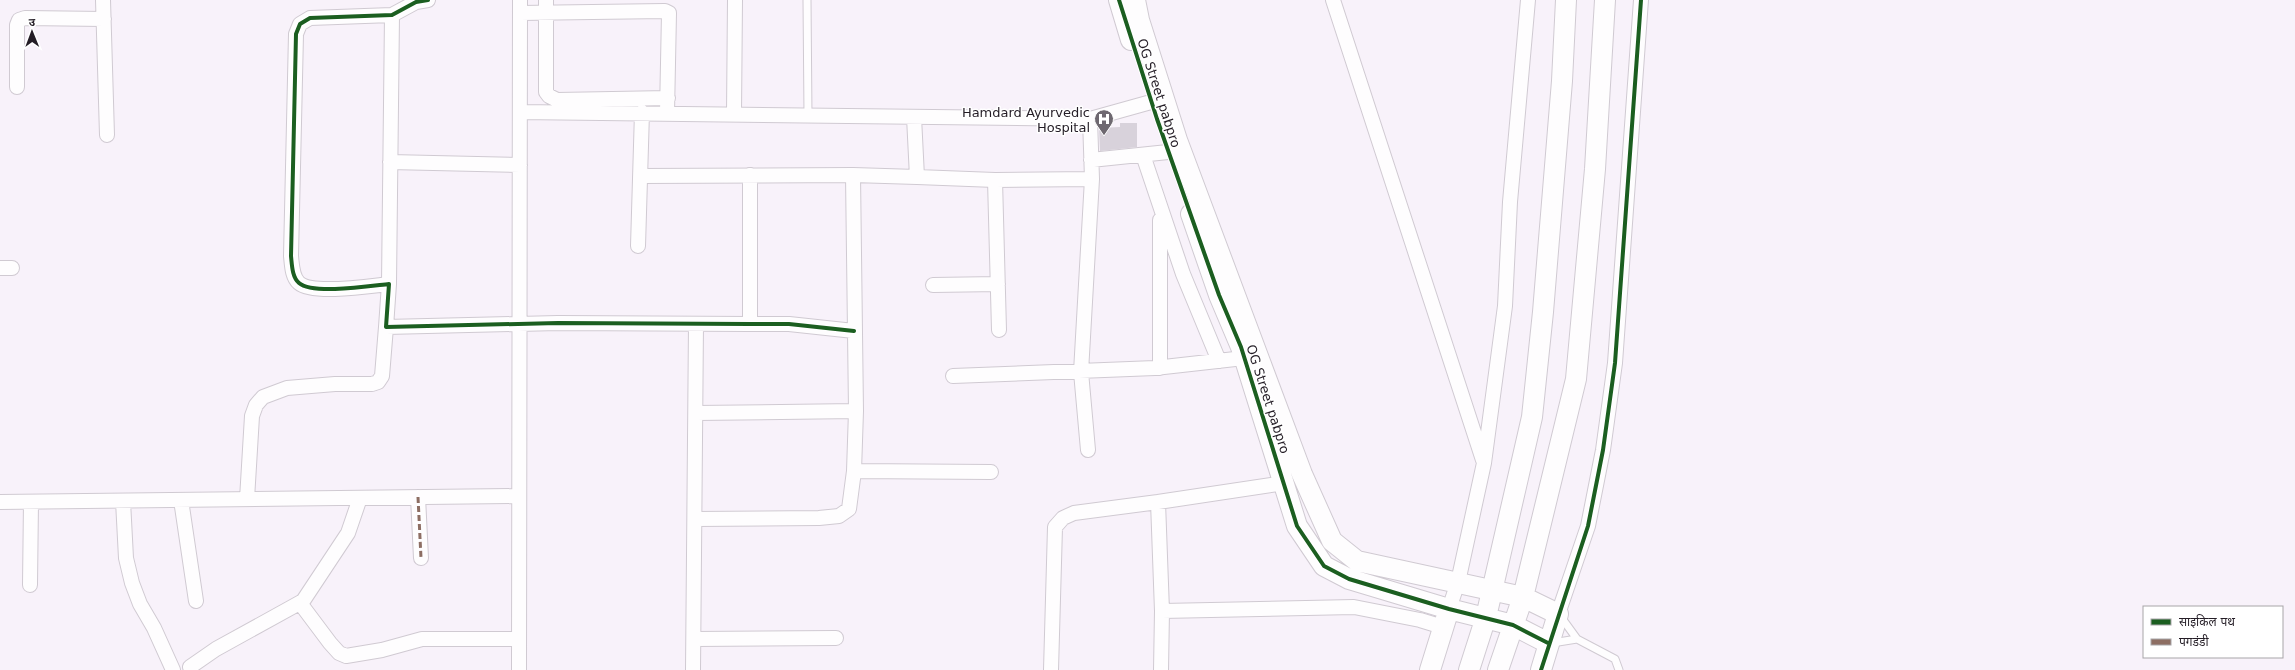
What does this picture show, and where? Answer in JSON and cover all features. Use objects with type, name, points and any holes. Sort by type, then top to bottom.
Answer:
[{"type":"street","points":[[103,0],[107,135]]},
{"type":"street","points":[[734,113],[735,0]]},
{"type":"street","name":"OG Street pabpro","points":[[1119,0],[1168,152],[1251,357],[1332,541],[1357,561],[1524,597],[1558,614]]},
{"type":"street","name":"OG Street pabpro","points":[[1135,0],[1139,20],[1177,140],[1251,357],[1284,483],[1297,526],[1324,566],[1349,579],[1446,618],[1486,617],[1513,625],[1548,643]]},
{"type":"street","points":[[1333,0],[1484,463]]},
{"type":"street","points":[[1430,670],[1458,582],[1484,463],[1505,306],[1510,202],[1528,0]]},
{"type":"street","points":[[1469,670],[1486,617],[1532,417],[1543,312],[1562,82],[1566,0]]},
{"type":"street","points":[[1498,670],[1524,597],[1576,379],[1595,169],[1605,0]]},
{"type":"street","points":[[1541,670],[1548,643],[1588,526],[1603,450],[1615,363],[1641,0]]},
{"type":"street","points":[[389,284],[322,288],[305,286],[299,283],[294,276],[291,256],[296,34],[300,24],[310,18],[392,15],[420,1]]},
{"type":"street","points":[[519,670],[520,7],[665,11],[669,13],[667,113]]},
{"type":"street","points":[[546,7],[546,92],[549,96],[557,100],[668,98]]},
{"type":"street","points":[[247,499],[252,416],[256,405],[263,397],[287,388],[335,384],[372,384],[378,382],[382,376],[389,284],[392,15]]},
{"type":"street","points":[[18,87],[17,26],[19,20],[25,18],[104,19]]},
{"type":"street","points":[[520,112],[734,113],[1090,119],[1151,102]]},
{"type":"street","points":[[638,246],[642,112]]},
{"type":"street","points":[[914,117],[917,176]]},
{"type":"street","points":[[1088,450],[1082,372],[1092,179],[1090,119]]},
{"type":"street","points":[[1091,160],[1168,152]]},
{"type":"street","points":[[1143,155],[1183,274],[1219,361]]},
{"type":"street","points":[[390,162],[520,165]]},
{"type":"street","points":[[750,175],[750,324]]},
{"type":"street","points":[[640,176],[853,175],[917,176],[995,180],[1092,179]]},
{"type":"street","points":[[695,519],[777,519],[839,516],[849,509],[854,471],[856,411],[853,175]]},
{"type":"street","points":[[995,180],[999,330]]},
{"type":"street","points":[[1160,207],[1160,368]]},
{"type":"street","points":[[933,285],[998,284]]},
{"type":"street","points":[[386,327],[520,324],[789,324],[854,331]]},
{"type":"street","points":[[693,670],[696,324]]},
{"type":"street","points":[[953,376],[1160,368],[1251,357]]},
{"type":"street","points":[[696,413],[856,411]]},
{"type":"street","points":[[854,471],[991,472]]},
{"type":"street","points":[[1050,670],[1055,528],[1063,518],[1074,513],[1284,483]]},
{"type":"street","points":[[0,502],[519,496]]},
{"type":"street","points":[[418,497],[420,558]]},
{"type":"street","points":[[189,669],[216,649],[300,603],[348,533],[360,498]]},
{"type":"street","points":[[181,500],[196,601]]},
{"type":"street","points":[[123,501],[126,558],[132,583],[140,604],[154,628],[172,670]]},
{"type":"street","points":[[30,585],[31,502]]},
{"type":"street","points":[[1158,502],[1162,611],[1161,670]]},
{"type":"street","points":[[300,603],[330,643],[339,652],[346,656],[382,650],[422,640],[519,639]]},
{"type":"street","points":[[1162,611],[1354,607],[1420,620],[1446,618]]},
{"type":"street","points":[[694,639],[836,638]]},
{"type":"lane","points":[[807,0],[808,114]]},
{"type":"lane","points":[[1558,614],[1577,639],[1615,659],[1619,670]]},
{"type":"lane","points":[[1548,643],[1577,639]]},
{"type":"building","points":[[1120,123],[1137,123],[1137,147],[1100,151],[1099,128],[1120,127]]},
{"type":"marked path","points":[[418,497],[421,558]]},
{"type":"cycle path","points":[[428,0],[416,2],[392,15],[310,18],[300,24],[296,34],[291,256],[294,274],[299,283],[306,287],[329,289],[356,288],[389,284],[386,327],[558,323],[789,324],[854,331]]},
{"type":"cycle path","points":[[1119,0],[1157,119],[1219,295],[1241,347],[1297,526],[1324,566],[1349,579],[1449,609],[1513,625],[1548,643]]},
{"type":"cycle path","points":[[1541,670],[1588,526],[1603,450],[1615,363],[1641,0]]},
{"type":"place","name":"Hamdard Ayurvedic Hospital","points":[[1104,136]]}]
